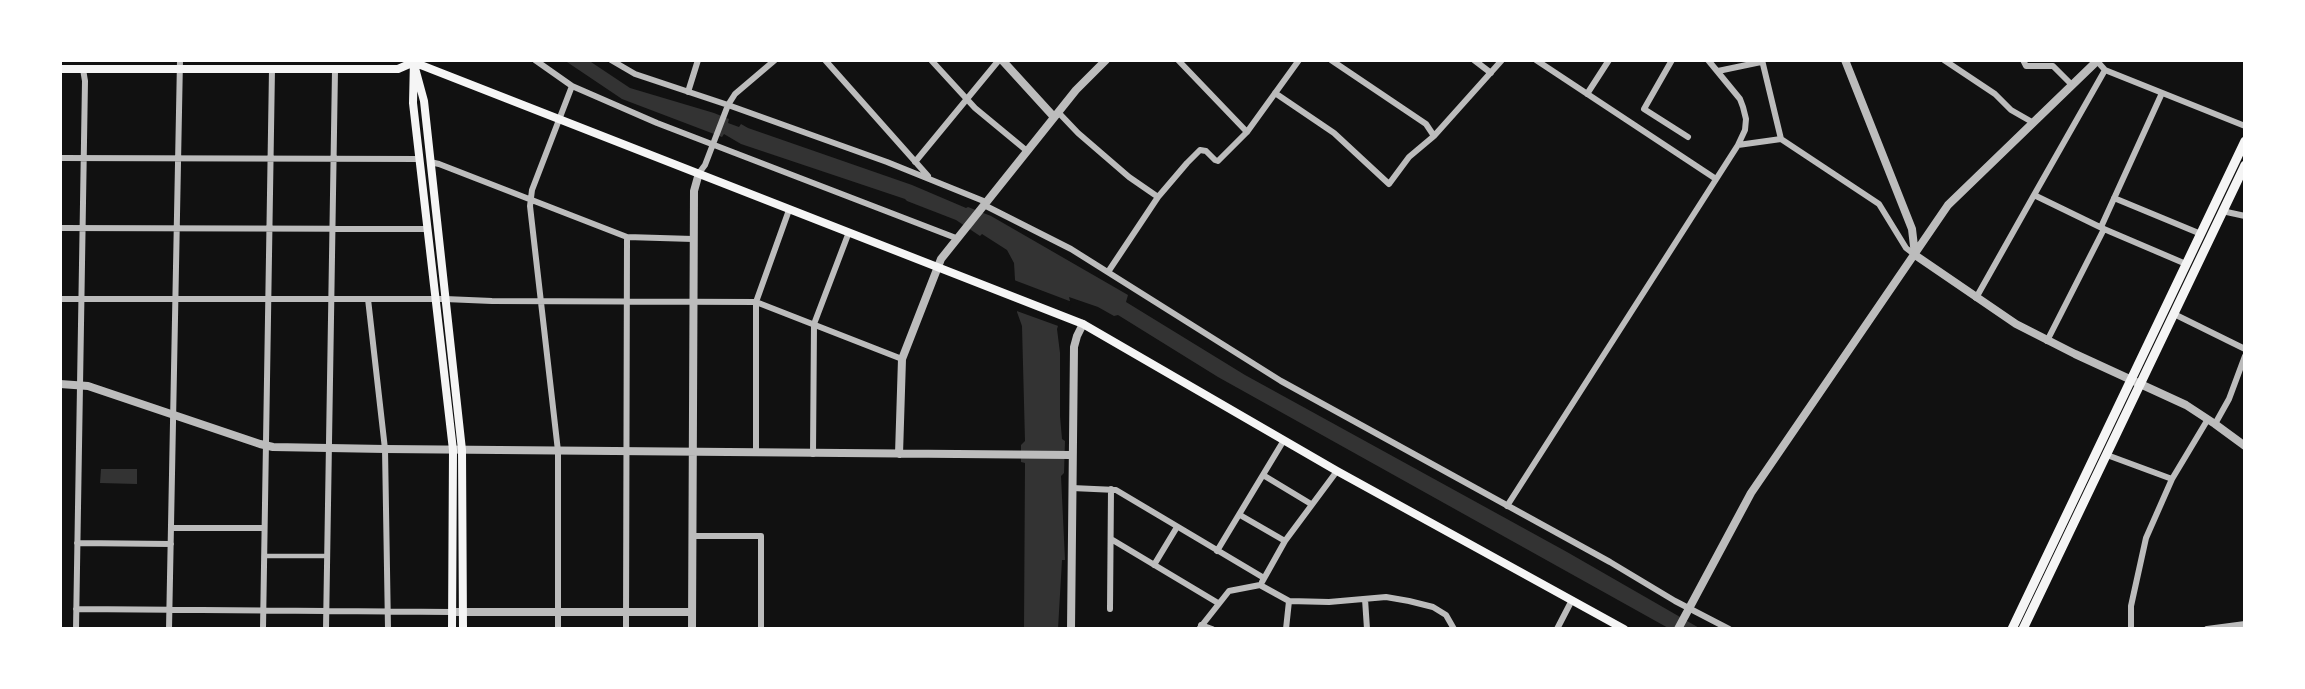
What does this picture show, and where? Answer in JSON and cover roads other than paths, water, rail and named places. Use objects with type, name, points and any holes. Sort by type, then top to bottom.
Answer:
[{"type":"main road","points":[[60,69],[179,64],[272,69],[398,69],[412,61]]},
{"type":"main road","points":[[412,61],[1083,324],[1337,471],[1624,629]]},
{"type":"main road","points":[[412,61],[413,103],[427,229],[440,299]]},
{"type":"main road","points":[[412,61],[422,90],[440,299],[457,450],[463,629]]},
{"type":"main road","points":[[2023,629],[2106,455],[2186,264],[2245,141]]},
{"type":"main road","points":[[2012,629],[2136,381],[2174,314],[2245,166]]},
{"type":"main road","points":[[452,629],[457,450]]},
{"type":"street","points":[[535,60],[572,86],[657,123],[715,141],[959,235]]},
{"type":"street","points":[[611,60],[635,74],[688,92],[727,109],[930,179],[1071,249],[1281,381],[1689,610],[1729,629]]},
{"type":"street","points":[[688,92],[698,60]]},
{"type":"street","points":[[692,629],[694,191],[699,173],[704,168],[735,94],[775,60]]},
{"type":"street","points":[[825,60],[930,179]]},
{"type":"street","points":[[931,60],[966,99],[1027,151]]},
{"type":"street","points":[[915,162],[1001,60],[1056,115],[1129,177],[1158,196]]},
{"type":"street","points":[[899,454],[902,359],[938,266],[959,235],[1056,115],[1085,80],[1106,60]]},
{"type":"street","points":[[1178,60],[1247,132]]},
{"type":"street","points":[[1108,272],[1158,196],[1200,150],[1206,151],[1218,160],[1247,132],[1299,60]]},
{"type":"street","points":[[1331,60],[1426,124],[1434,136]]},
{"type":"street","points":[[1474,60],[1491,73]]},
{"type":"street","points":[[1275,93],[1334,133],[1389,184],[1409,157],[1434,136],[1502,60]]},
{"type":"street","points":[[1536,60],[1716,179]]},
{"type":"street","points":[[1587,94],[1609,60]]},
{"type":"street","points":[[1672,60],[1644,109],[1688,137]]},
{"type":"street","points":[[1507,506],[1738,145],[1745,130],[1740,99],[1708,60]]},
{"type":"street","points":[[1845,60],[1912,230],[1915,255]]},
{"type":"street","points":[[1944,60],[1995,94],[2011,110],[2032,122]]},
{"type":"street","points":[[2024,60],[2026,66],[2053,66],[2072,85]]},
{"type":"street","points":[[1718,71],[1762,61],[1781,139]]},
{"type":"street","points":[[1678,629],[1751,493],[1952,201],[2097,61],[2105,70],[2245,126]]},
{"type":"street","points":[[170,629],[179,64]]},
{"type":"street","points":[[76,629],[84,157],[83,69]]},
{"type":"street","points":[[263,629],[272,69]]},
{"type":"street","points":[[326,629],[335,70]]},
{"type":"street","points":[[1976,297],[2105,70]]},
{"type":"street","points":[[558,629],[558,451],[531,200],[532,190],[572,86]]},
{"type":"street","points":[[2047,341],[2102,228],[2162,93]]},
{"type":"street","points":[[1738,145],[1781,139],[1879,204],[1906,248],[2016,324],[2047,341],[2186,405],[2208,418],[2245,446]]},
{"type":"street","points":[[60,158],[419,159]]},
{"type":"street","points":[[430,162],[627,237],[693,239]]},
{"type":"street","points":[[2034,195],[2102,228],[2186,264]]},
{"type":"street","points":[[2114,198],[2201,234]]},
{"type":"street","points":[[756,453],[756,302],[789,210]]},
{"type":"street","points":[[2222,212],[2245,216]]},
{"type":"street","points":[[60,228],[427,229]]},
{"type":"street","points":[[813,454],[814,324],[849,232]]},
{"type":"street","points":[[626,629],[627,237]]},
{"type":"street","points":[[60,299],[756,302],[902,359]]},
{"type":"street","points":[[368,299],[385,449],[388,629]]},
{"type":"street","points":[[2174,314],[2245,349]]},
{"type":"street","points":[[1071,629],[1072,488],[1069,455],[1074,347],[1083,324]]},
{"type":"street","points":[[2216,424],[2229,399],[2245,356]]},
{"type":"street","points":[[60,384],[79,384],[266,446],[693,453],[1069,455]]},
{"type":"street","points":[[2131,629],[2131,606],[2146,538],[2172,479],[2208,418]]},
{"type":"street","points":[[1217,551],[1284,440]]},
{"type":"street","points":[[2106,455],[2172,479]]},
{"type":"street","points":[[1260,585],[1285,541],[1337,471]]},
{"type":"street","points":[[1263,475],[1311,504]]},
{"type":"street","points":[[1072,488],[1111,489],[1264,578]]},
{"type":"street","points":[[1110,609],[1111,489]]},
{"type":"street","points":[[1240,514],[1285,541]]},
{"type":"street","points":[[1154,565],[1177,527]]},
{"type":"street","points":[[172,528],[264,528]]},
{"type":"street","points":[[692,536],[762,536],[761,629]]},
{"type":"street","points":[[1111,539],[1218,603]]},
{"type":"street","points":[[77,543],[171,544]]},
{"type":"street","points":[[264,556],[327,556]]},
{"type":"street","points":[[1212,629],[1200,627],[1229,591],[1260,585],[1289,601],[1329,602],[1386,597],[1432,607],[1446,615],[1454,629]]},
{"type":"street","points":[[1365,599],[1367,629]]},
{"type":"street","points":[[1557,629],[1572,600]]},
{"type":"street","points":[[1286,629],[1289,601]]},
{"type":"street","points":[[76,609],[692,612]]},
{"type":"street","points":[[2207,629],[2245,624]]}]
